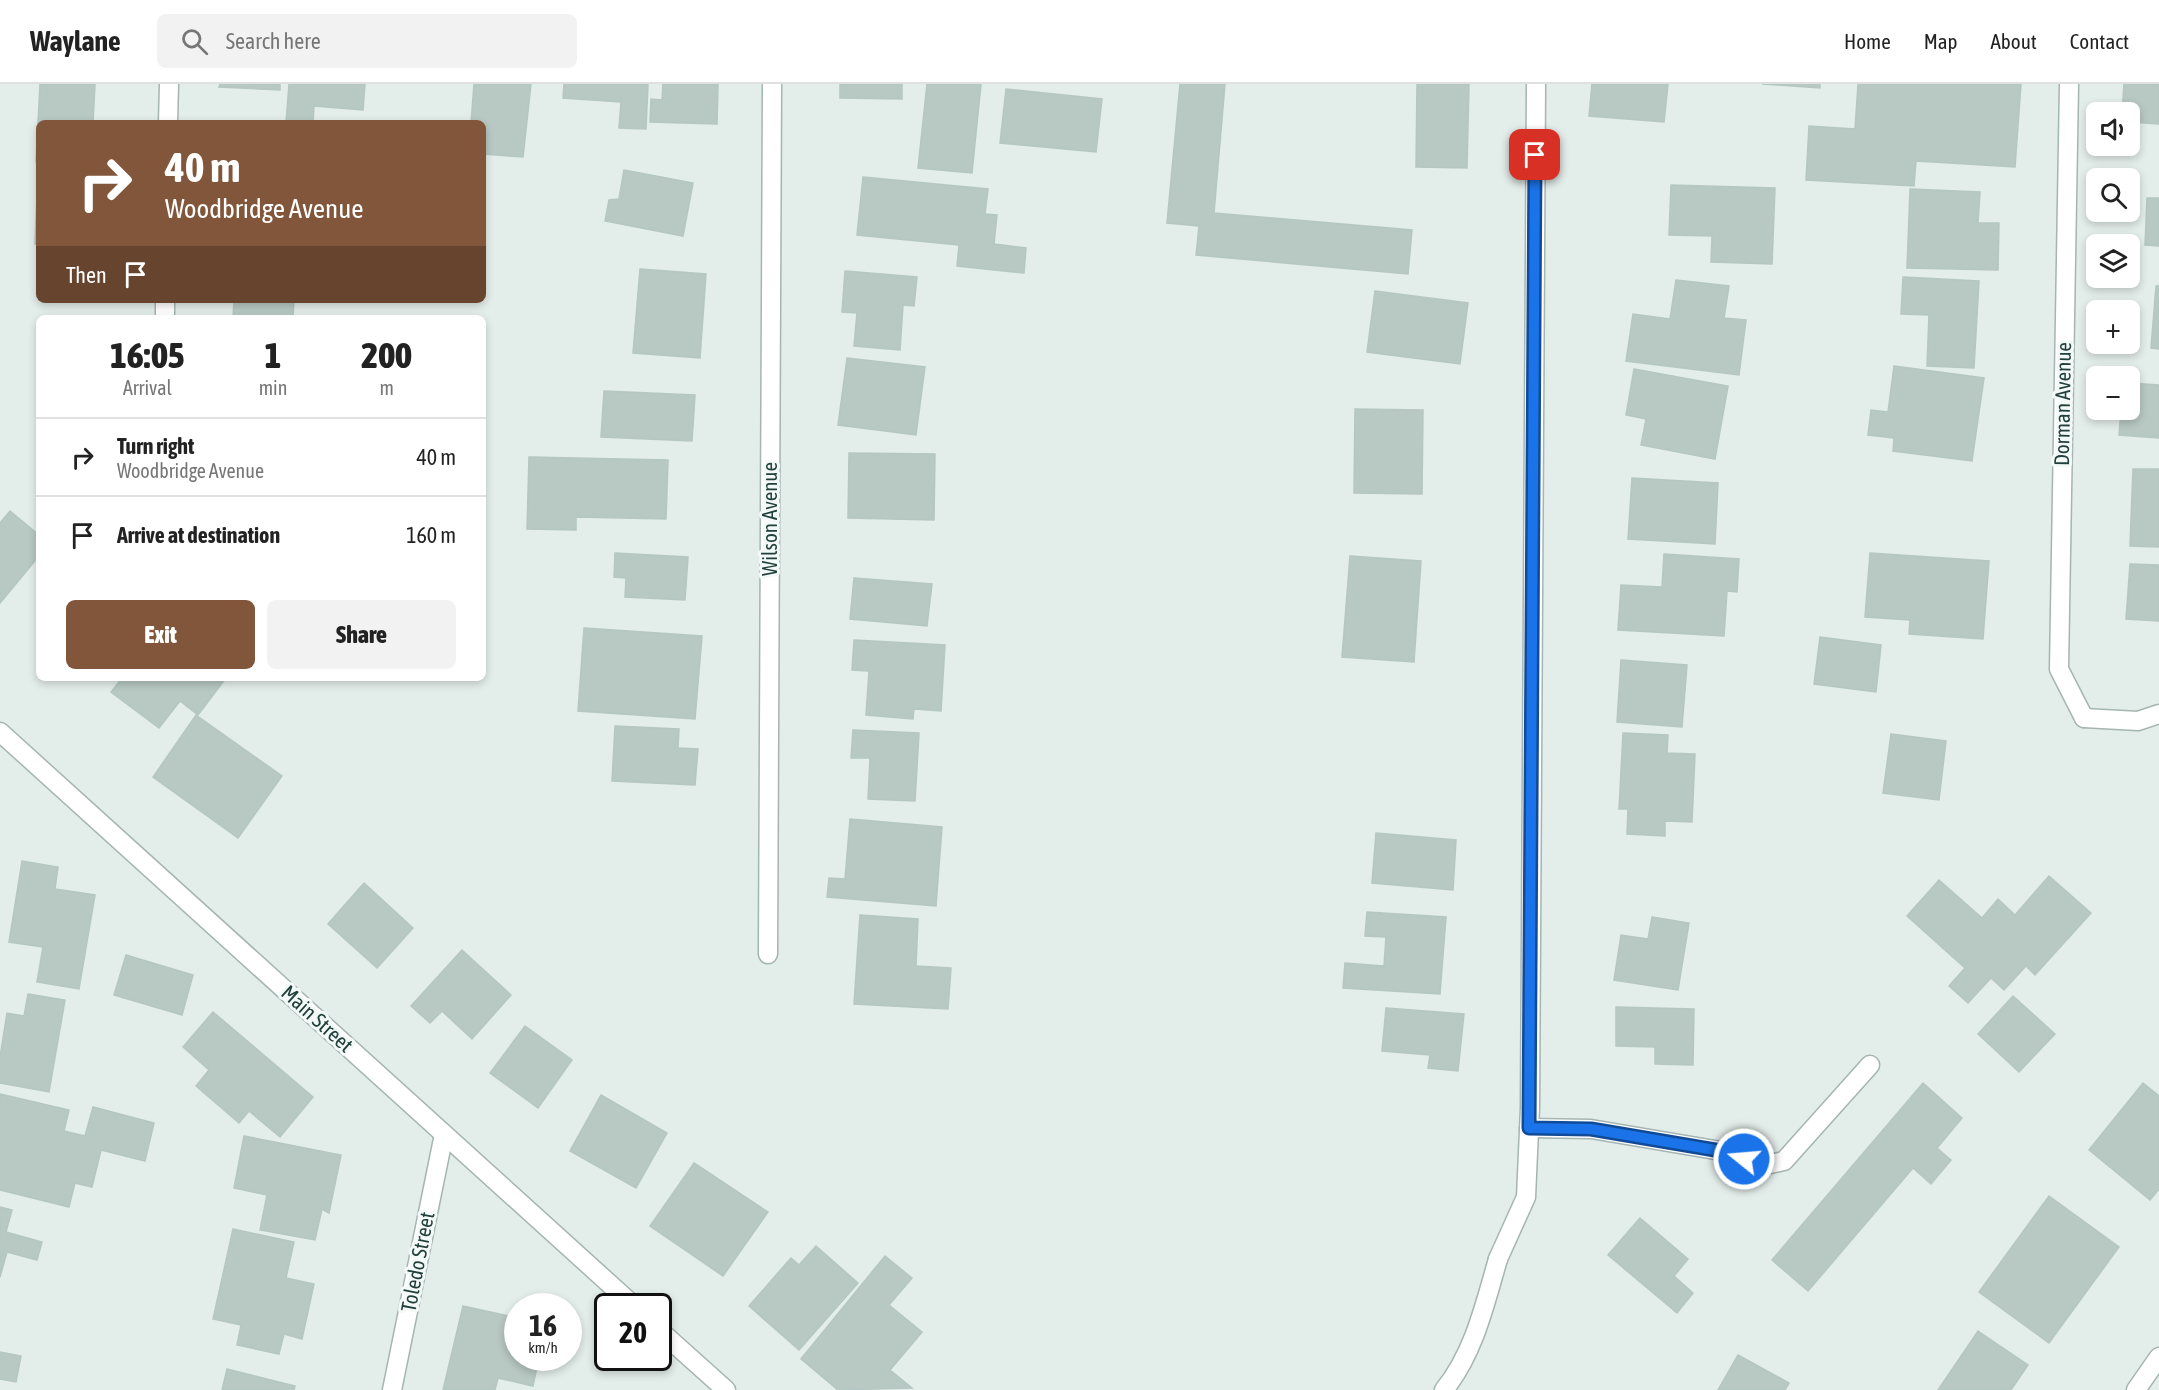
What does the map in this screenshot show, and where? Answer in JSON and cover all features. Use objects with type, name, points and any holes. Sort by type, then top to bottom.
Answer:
[{"type":"street","points":[[168,120],[169,84]]},
{"type":"street","name":"Wilson Avenue","points":[[768,954],[772,84]]},
{"type":"street","points":[[1444,1390],[1454,1378],[1475,1335],[1498,1259],[1526,1197],[1529,1128],[1536,84]]},
{"type":"street","name":"Dorman Avenue","points":[[2069,84],[2059,669],[2084,718],[2138,720],[2159,714]]},
{"type":"street","name":"Main Street","points":[[0,732],[620,1293]]},
{"type":"street","points":[[1529,1128],[1591,1129],[1727,1152],[1761,1166],[1784,1161],[1870,1065]]},
{"type":"street","name":"Toledo Street","points":[[392,1390],[444,1134]]},
{"type":"street","points":[[672,1342],[726,1390]]},
{"type":"street","points":[[2136,1390],[2159,1357]]},
{"type":"building","points":[[40,84],[95,84],[93,120],[38,120]]},
{"type":"building","points":[[220,84],[280,84],[280,90],[219,87]]},
{"type":"building","points":[[289,84],[365,84],[363,110],[314,106],[313,120],[286,120]]},
{"type":"building","points":[[474,84],[531,84],[523,157],[486,154],[486,120],[471,120]]},
{"type":"building","points":[[564,84],[648,84],[646,129],[619,128],[621,102],[563,98]]},
{"type":"building","points":[[663,84],[718,84],[717,124],[650,122],[651,99],[662,100]]},
{"type":"building","points":[[840,84],[902,84],[902,99],[840,98]]},
{"type":"building","points":[[927,84],[981,84],[972,173],[918,168]]},
{"type":"building","points":[[1180,84],[1225,84],[1214,213],[1412,230],[1408,274],[1196,255],[1199,226],[1167,223]]},
{"type":"building","points":[[1417,84],[1469,84],[1467,168],[1416,167]]},
{"type":"building","points":[[1592,84],[1668,84],[1664,122],[1589,116]]},
{"type":"building","points":[[1762,84],[1820,84],[1820,88]]},
{"type":"building","points":[[1858,84],[2021,84],[2015,167],[1916,161],[1914,186],[1806,180],[1809,126],[1855,129]]},
{"type":"building","points":[[2124,84],[2159,84],[2159,124],[2140,123],[2140,102],[2123,102]]},
{"type":"building","points":[[1006,89],[1102,99],[1096,152],[1000,143]]},
{"type":"building","points":[[624,170],[693,183],[683,236],[605,221],[609,200],[619,199]]},
{"type":"building","points":[[863,177],[988,189],[985,214],[997,215],[994,244],[1026,248],[1024,273],[957,266],[959,245],[857,235]]},
{"type":"building","points":[[1671,185],[1775,188],[1772,264],[1711,262],[1712,236],[1669,235]]},
{"type":"building","points":[[1910,189],[1980,192],[1978,223],[1999,223],[1998,270],[1907,268]]},
{"type":"building","points":[[2147,198],[2159,198],[2159,246],[2145,245]]},
{"type":"building","points":[[640,269],[706,274],[700,358],[633,353]]},
{"type":"building","points":[[845,271],[917,277],[914,306],[903,305],[900,350],[854,346],[857,313],[842,312]]},
{"type":"building","points":[[1903,277],[1979,281],[1974,368],[1927,366],[1929,315],[1901,314]]},
{"type":"building","points":[[1676,280],[1729,286],[1724,318],[1746,320],[1739,375],[1626,361],[1633,314],[1670,319]]},
{"type":"building","points":[[2156,286],[2159,286],[2159,349],[2151,348]]},
{"type":"building","points":[[1375,291],[1468,303],[1460,364],[1367,352]]},
{"type":"building","points":[[234,303],[294,303],[293,315],[233,315]]},
{"type":"building","points":[[847,358],[925,367],[916,435],[838,425]]},
{"type":"building","points":[[1894,366],[1984,378],[1972,461],[1893,451],[1894,438],[1868,435],[1871,410],[1888,412]]},
{"type":"building","points":[[1634,369],[1728,386],[1715,459],[1641,445],[1646,419],[1626,415]]},
{"type":"building","points":[[2140,384],[2159,385],[2159,438],[2119,435],[2120,420],[2140,420]]},
{"type":"building","points":[[604,391],[695,395],[692,441],[601,437]]},
{"type":"building","points":[[1355,409],[1423,410],[1422,494],[1354,493]]},
{"type":"building","points":[[849,453],[935,454],[934,520],[848,518]]},
{"type":"building","points":[[529,457],[668,460],[666,519],[576,517],[576,530],[527,529]]},
{"type":"building","points":[[2133,469],[2159,469],[2159,547],[2130,546]]},
{"type":"building","points":[[1632,478],[1718,483],[1715,544],[1628,539]]},
{"type":"building","points":[[10,511],[36,533],[36,560],[0,603],[0,523]]},
{"type":"building","points":[[615,553],[688,557],[685,600],[625,597],[626,578],[614,577]]},
{"type":"building","points":[[1870,553],[1989,561],[1983,639],[1909,634],[1910,620],[1865,617]]},
{"type":"building","points":[[1664,554],[1739,559],[1737,592],[1727,591],[1724,636],[1618,630],[1621,585],[1662,587]]},
{"type":"building","points":[[1350,556],[1421,561],[1414,662],[1342,657]]},
{"type":"building","points":[[2130,564],[2159,565],[2159,621],[2126,619]]},
{"type":"building","points":[[854,578],[932,584],[927,626],[850,619]]},
{"type":"building","points":[[584,628],[702,636],[695,719],[578,711]]},
{"type":"building","points":[[1820,637],[1881,645],[1876,692],[1814,684]]},
{"type":"building","points":[[854,640],[945,645],[941,711],[914,709],[913,719],[866,715],[869,671],[852,670]]},
{"type":"building","points":[[1621,660],[1687,665],[1682,727],[1617,722]]},
{"type":"building","points":[[120,681],[224,681],[198,715],[180,701],[159,728],[111,692]]},
{"type":"building","points":[[196,715],[282,776],[238,838],[153,777]]},
{"type":"building","points":[[615,726],[679,729],[678,748],[698,749],[695,785],[612,781]]},
{"type":"building","points":[[853,730],[919,733],[915,801],[868,799],[870,758],[851,758]]},
{"type":"building","points":[[1623,733],[1668,735],[1667,753],[1695,754],[1692,822],[1665,821],[1665,836],[1627,834],[1628,809],[1619,809]]},
{"type":"building","points":[[1891,734],[1946,741],[1939,800],[1883,793]]},
{"type":"building","points":[[850,819],[942,827],[936,906],[827,897],[829,878],[845,879]]},
{"type":"building","points":[[1376,833],[1456,840],[1453,890],[1372,883]]},
{"type":"building","points":[[22,861],[58,867],[55,889],[95,895],[79,989],[37,982],[43,947],[9,942]]},
{"type":"building","points":[[2049,876],[2091,913],[2035,975],[2026,966],[2004,990],[1991,978],[1968,1003],[1949,986],[1965,968],[1907,916],[1939,880],[1982,918],[1998,899],[2015,915]]},
{"type":"building","points":[[364,883],[413,928],[377,968],[328,924]]},
{"type":"building","points":[[1367,912],[1446,917],[1440,994],[1343,988],[1345,963],[1384,966],[1386,937],[1365,936]]},
{"type":"building","points":[[860,915],[918,919],[916,966],[951,968],[948,1009],[854,1004]]},
{"type":"building","points":[[1652,917],[1689,923],[1678,990],[1614,980],[1621,935],[1648,939]]},
{"type":"building","points":[[462,950],[511,995],[472,1039],[442,1011],[430,1023],[411,1006]]},
{"type":"building","points":[[126,955],[193,975],[182,1015],[114,995]]},
{"type":"building","points":[[28,994],[65,1000],[49,1092],[0,1083],[0,1057],[7,1013],[24,1016]]},
{"type":"building","points":[[2013,996],[2055,1034],[2019,1072],[1978,1034]]},
{"type":"building","points":[[1616,1007],[1694,1009],[1693,1065],[1655,1064],[1655,1047],[1616,1046]]},
{"type":"building","points":[[1386,1008],[1464,1014],[1458,1071],[1428,1068],[1430,1055],[1382,1051]]},
{"type":"building","points":[[213,1012],[313,1097],[280,1137],[249,1111],[239,1123],[196,1086],[209,1070],[183,1047]]},
{"type":"building","points":[[525,1026],[572,1060],[538,1108],[490,1073]]},
{"type":"building","points":[[1923,1083],[1962,1118],[1937,1148],[1951,1160],[1931,1184],[1913,1168],[1808,1291],[1772,1260]]},
{"type":"building","points":[[2143,1083],[2159,1096],[2159,1189],[2150,1200],[2089,1150]]},
{"type":"building","points":[[0,1094],[69,1110],[64,1131],[85,1136],[93,1107],[154,1123],[145,1161],[101,1150],[92,1187],[75,1183],[69,1207],[0,1190]]},
{"type":"building","points":[[601,1095],[667,1133],[636,1188],[570,1151]]},
{"type":"building","points":[[244,1136],[341,1155],[329,1213],[322,1209],[315,1240],[260,1230],[267,1195],[234,1188]]},
{"type":"building","points":[[694,1163],[768,1212],[723,1276],[650,1226]]},
{"type":"building","points":[[2049,1196],[2119,1247],[2049,1343],[1979,1292]]},
{"type":"building","points":[[0,1207],[12,1210],[6,1232],[42,1242],[37,1260],[7,1252],[0,1277]]},
{"type":"building","points":[[1640,1218],[1688,1259],[1674,1276],[1693,1293],[1677,1313],[1608,1255]]},
{"type":"building","points":[[233,1229],[294,1242],[286,1278],[314,1284],[302,1339],[284,1334],[279,1354],[237,1345],[241,1325],[213,1319]]},
{"type":"building","points":[[816,1246],[858,1283],[799,1350],[749,1306],[791,1258],[799,1265]]},
{"type":"building","points":[[885,1256],[912,1278],[889,1305],[922,1332],[890,1370],[912,1388],[838,1390],[801,1359]]},
{"type":"building","points":[[463,1306],[504,1315],[504,1371],[536,1371],[533,1386],[498,1378],[495,1390],[443,1390]]},
{"type":"building","points":[[1978,1331],[2028,1365],[2011,1390],[1938,1390]]},
{"type":"building","points":[[0,1352],[21,1356],[16,1382],[0,1379]]},
{"type":"building","points":[[1738,1355],[1789,1383],[1785,1390],[1718,1390]]},
{"type":"building","points":[[227,1369],[295,1386],[294,1390],[222,1390]]},
{"type":"route","points":[[1535,155],[1529,1128],[1591,1129],[1727,1152],[1744,1159]]}]
